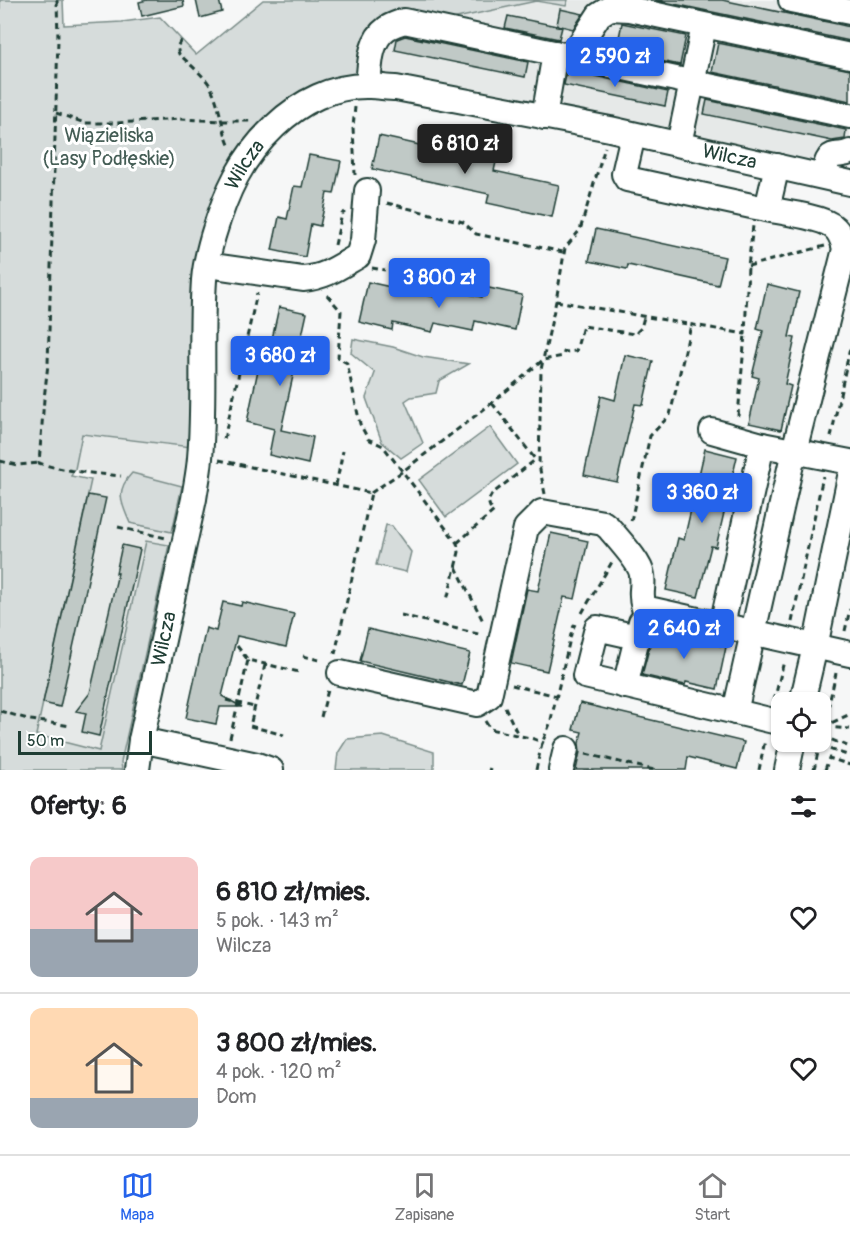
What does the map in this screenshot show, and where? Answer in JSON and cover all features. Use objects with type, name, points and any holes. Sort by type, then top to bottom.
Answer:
[{"type":"street","points":[[791,0],[850,12]]},
{"type":"street","points":[[561,54],[578,47],[599,15],[610,8],[628,9],[850,56]]},
{"type":"street","points":[[368,86],[375,43],[387,29],[404,21],[850,116]]},
{"type":"street","points":[[679,144],[704,26]]},
{"type":"street","points":[[544,117],[561,54]]},
{"type":"street","name":"Wilcza","points":[[137,770],[141,740],[195,499],[200,459],[204,278],[215,231],[230,187],[243,165],[266,135],[283,118],[311,99],[336,90],[368,86],[396,88],[610,129],[850,183]]},
{"type":"street","points":[[633,135],[624,174],[627,179],[819,221],[832,226],[839,233],[845,249],[794,451],[735,712]]},
{"type":"street","points":[[824,176],[828,158],[832,155],[844,155],[850,152]]},
{"type":"street","points":[[761,208],[777,166]]},
{"type":"street","points":[[207,265],[303,279],[317,278],[333,271],[358,256],[363,240],[367,191]]},
{"type":"street","points":[[712,431],[762,445],[838,460]]},
{"type":"street","points":[[722,625],[762,445]]},
{"type":"street","points":[[804,692],[850,477]]},
{"type":"street","points":[[333,670],[477,704],[489,696],[494,671],[496,638],[526,528],[542,512],[603,524],[609,528],[640,567],[642,576],[640,598],[644,608],[625,686]]},
{"type":"street","points":[[644,608],[846,654]]},
{"type":"street","points":[[637,637],[597,628],[585,676],[771,720]]},
{"type":"street","points":[[141,740],[272,770]]},
{"type":"street","points":[[787,770],[791,752]]},
{"type":"path","points":[[39,462],[48,364],[58,39],[57,0]]},
{"type":"path","points":[[181,40],[177,47],[179,54],[209,84],[233,153],[243,165]]},
{"type":"path","points":[[355,106],[353,127],[356,183],[367,191],[383,202],[463,222],[476,234],[564,252]]},
{"type":"path","points":[[56,113],[85,123],[180,119],[247,121],[283,118]]},
{"type":"path","points":[[549,513],[539,465],[541,370],[565,248],[580,230],[610,129]]},
{"type":"path","points":[[736,438],[748,266],[761,208]]},
{"type":"path","points":[[333,252],[342,214],[349,209]]},
{"type":"path","points":[[748,266],[843,242]]},
{"type":"path","points":[[322,288],[341,311],[338,358],[347,363],[360,424],[368,439],[383,446],[457,543],[459,552],[447,600]]},
{"type":"path","points":[[222,444],[257,291]]},
{"type":"path","points":[[556,301],[744,334]]},
{"type":"path","points":[[321,717],[371,493],[492,403],[543,360],[563,356],[564,352],[576,351],[583,326],[635,334],[641,328],[644,317]]},
{"type":"path","points":[[623,545],[627,537],[651,436],[670,415],[691,325]]},
{"type":"path","points":[[780,692],[788,641],[838,460],[850,348]]},
{"type":"path","points":[[492,403],[539,465]]},
{"type":"path","points":[[336,485],[343,451]]},
{"type":"path","points":[[219,460],[220,452]]},
{"type":"path","points":[[212,458],[371,493]]},
{"type":"path","points":[[457,543],[494,511],[488,501],[492,494],[535,460]]},
{"type":"path","points":[[0,461],[17,465],[39,462],[72,471],[121,476]]},
{"type":"path","points":[[118,527],[184,542]]},
{"type":"path","points":[[455,566],[496,638]]},
{"type":"path","points":[[401,615],[496,638]]},
{"type":"path","points":[[237,646],[248,660],[299,672]]},
{"type":"path","points":[[831,704],[846,654]]},
{"type":"path","points":[[303,656],[333,670]]},
{"type":"path","points":[[226,758],[248,660]]},
{"type":"path","points":[[265,665],[250,726],[285,735]]},
{"type":"path","points":[[494,671],[510,685],[557,696]]},
{"type":"path","points":[[489,696],[485,720],[490,729],[534,739],[563,759],[654,770]]},
{"type":"path","points":[[226,700],[254,707]]},
{"type":"path","points":[[0,711],[31,720],[71,726]]},
{"type":"path","points":[[831,724],[850,714]]},
{"type":"path","points":[[831,728],[850,729]]},
{"type":"path","points":[[759,770],[771,735]]},
{"type":"path","points":[[831,740],[850,747]]},
{"type":"path","points":[[831,750],[850,756]]},
{"type":"path","points":[[814,770],[818,752]]},
{"type":"path","points":[[825,770],[829,758],[850,765]]},
{"type":"shaded area","points":[[568,0],[850,0],[850,160],[831,168],[364,76],[371,40],[452,19],[536,1],[566,6]]},
{"type":"shaded area","points":[[82,434],[191,447],[169,545],[146,541],[99,752],[36,735],[91,480],[92,471],[75,469]]},
{"type":"green space","name":"Wiązieliska (Lasy Podłęskie)","points":[[0,0],[63,0],[64,25],[122,22],[160,17],[196,55],[263,0],[568,0],[566,6],[536,1],[452,19],[405,15],[364,76],[239,151],[230,163],[216,190],[202,237],[191,447],[82,434],[75,469],[71,476],[91,480],[36,735],[99,751],[146,541],[169,545],[121,762],[122,770],[0,770]]},
{"type":"green space","points":[[353,339],[393,347],[423,357],[469,364],[439,381],[436,393],[411,397],[405,401],[423,443],[401,458],[382,442],[366,398],[375,373],[351,353]]},
{"type":"green space","points":[[490,427],[517,464],[446,517],[419,480]]},
{"type":"green space","points":[[132,473],[182,486],[172,532],[130,523],[121,497],[123,486]]},
{"type":"green space","points":[[386,525],[392,526],[411,552],[406,572],[376,565]]},
{"type":"green space","points":[[383,736],[434,752],[434,770],[336,770],[338,753],[347,739]]},
{"type":"building","points":[[183,0],[184,6],[142,16],[139,2]]},
{"type":"building","points":[[196,0],[219,0],[222,12],[200,18]]},
{"type":"building","points":[[655,0],[722,0],[837,24],[850,27],[850,41]]},
{"type":"building","points":[[560,9],[583,14],[573,29],[557,25]]},
{"type":"building","points":[[508,16],[562,27],[559,39],[505,28]]},
{"type":"building","points":[[622,23],[686,36],[680,65],[616,52]]},
{"type":"building","points":[[405,36],[528,62],[525,77],[395,50],[397,39]]},
{"type":"building","points":[[718,43],[850,70],[850,101],[712,72]]},
{"type":"building","points":[[567,70],[668,92],[665,106],[564,85]]},
{"type":"building","points":[[707,100],[846,130],[845,139],[832,141],[704,114]]},
{"type":"building","points":[[379,136],[496,162],[494,171],[559,185],[552,217],[487,203],[489,194],[372,169]]},
{"type":"building","points":[[309,155],[341,161],[334,194],[327,193],[320,226],[311,224],[305,257],[272,250],[279,217],[287,219],[294,186],[302,187]]},
{"type":"building","points":[[596,229],[725,257],[718,285],[628,265],[627,269],[589,261]]},
{"type":"building","points":[[368,282],[440,298],[442,288],[482,297],[484,287],[522,295],[515,330],[475,321],[473,331],[435,323],[432,332],[393,323],[392,330],[359,322]]},
{"type":"building","points":[[767,284],[799,292],[789,337],[795,338],[785,384],[791,386],[781,430],[749,423],[759,378],[752,376],[763,331],[757,329]]},
{"type":"building","points":[[279,307],[307,313],[281,430],[313,437],[308,464],[269,455],[274,429],[247,422],[262,351],[269,353]]},
{"type":"building","points":[[625,355],[653,361],[643,405],[635,404],[617,482],[584,475],[601,396],[615,400]]},
{"type":"building","points":[[705,449],[737,457],[716,547],[711,546],[698,597],[666,590],[678,538],[684,540]]},
{"type":"building","points":[[88,495],[106,498],[60,707],[43,703]]},
{"type":"building","points":[[551,533],[588,541],[575,599],[564,597],[547,671],[511,663],[527,589],[538,591]]},
{"type":"building","points":[[122,545],[140,549],[99,736],[82,732],[86,713],[76,711],[90,693],[118,573],[116,573]]},
{"type":"building","points":[[223,602],[241,606],[242,602],[294,614],[286,647],[237,636],[222,696],[242,707],[220,707],[216,724],[186,718],[206,628],[216,631]]},
{"type":"building","points":[[368,629],[470,653],[462,685],[360,661]]},
{"type":"building","points":[[654,630],[726,647],[717,689],[686,682],[685,685],[642,675]]},
{"type":"building","points":[[580,703],[744,742],[737,769],[688,757],[686,770],[576,770],[582,732],[573,730]]}]
